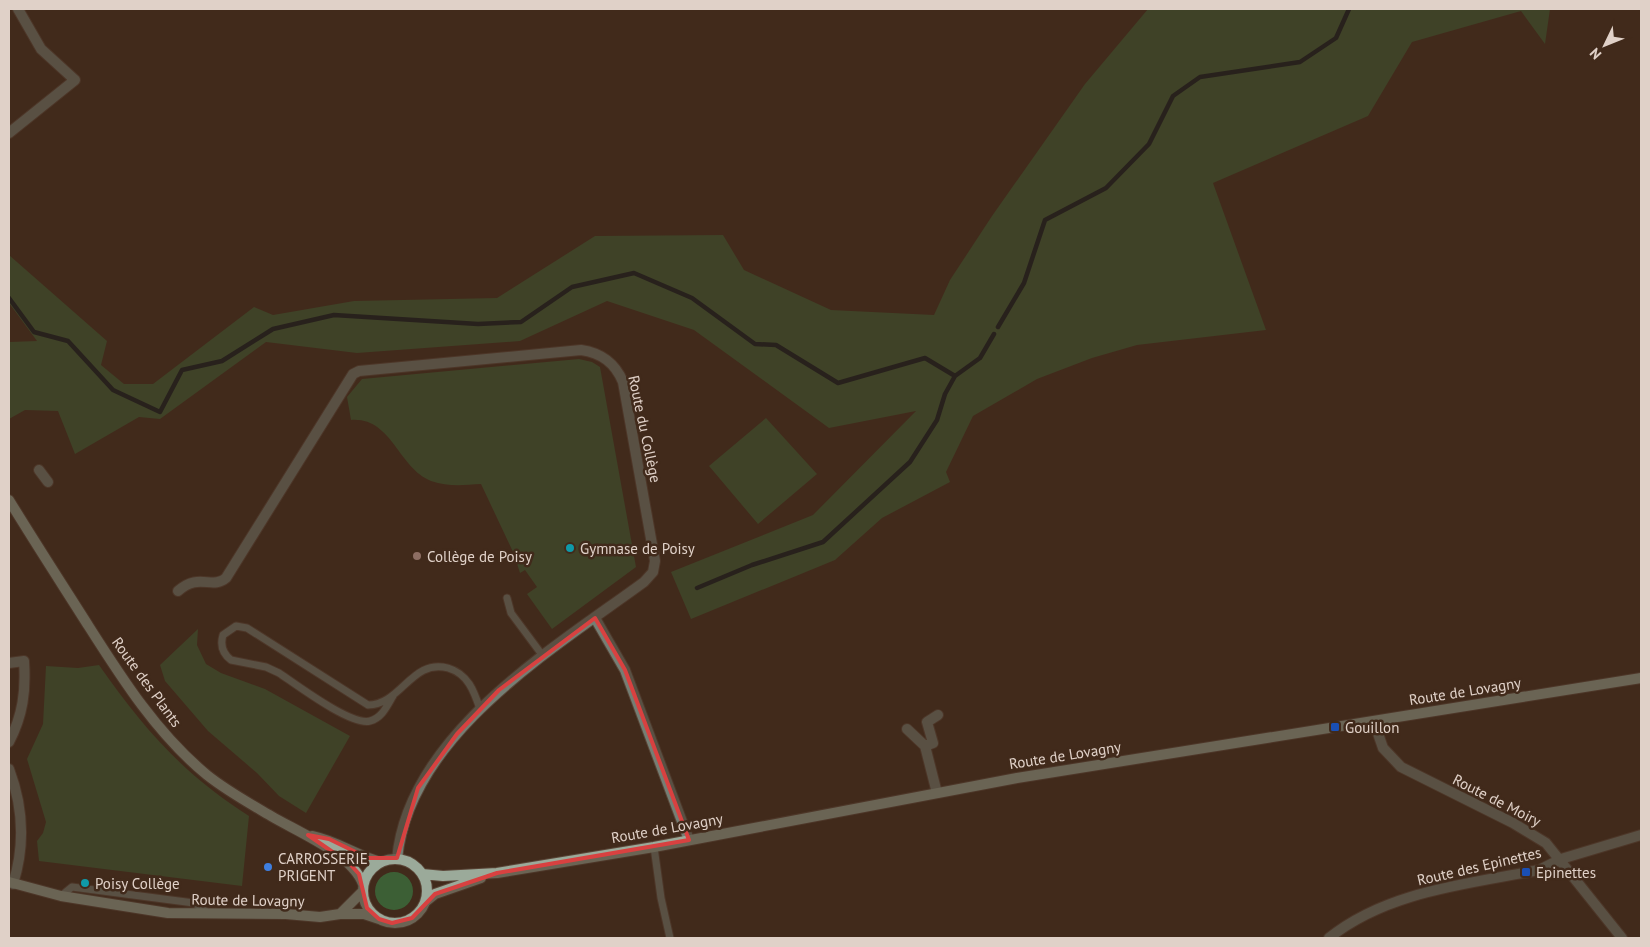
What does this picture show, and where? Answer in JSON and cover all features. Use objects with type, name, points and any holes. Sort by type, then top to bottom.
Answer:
[{"type":"main road","name":"Route des Plants","points":[[9,500],[128,687],[162,731],[190,759],[227,789],[271,816],[308,835],[350,864],[360,874],[363,888]]},
{"type":"main road","name":"Route de Lovagny","points":[[422,874],[443,876],[497,873],[654,847],[937,793],[1153,756],[1641,678]]},
{"type":"main road","name":"Route des Plants","points":[[308,835],[328,839],[368,858],[381,862]]},
{"type":"main road","points":[[340,914],[363,888],[371,869],[381,862],[397,859],[410,862],[422,874],[426,886],[425,902],[418,913],[404,922],[392,923],[379,919],[367,908],[363,888]]},
{"type":"main road","name":"Route de Lovagny","points":[[425,902],[435,894],[453,886],[497,873]]},
{"type":"main road","name":"Route de Lovagny","points":[[11,883],[60,896],[146,911],[210,914],[286,914],[320,917],[340,914],[364,914],[379,919]]},
{"type":"street","points":[[9,133],[75,80],[42,49],[18,9]]},
{"type":"street","name":"Route du Collège","points":[[178,592],[189,582],[220,582],[226,578],[356,372],[581,350],[596,353],[610,361],[623,382],[655,561],[653,572],[648,578],[499,690],[480,709],[443,751],[418,788],[401,835],[397,859]]},
{"type":"street","points":[[39,470],[48,482]]},
{"type":"street","points":[[595,618],[625,670],[689,840]]},
{"type":"street","points":[[9,663],[24,661],[26,683],[22,712],[9,742]]},
{"type":"street","points":[[925,746],[933,743],[927,722],[938,715]]},
{"type":"street","name":"Route de Moiry","points":[[1374,722],[1383,748],[1401,767],[1528,831],[1546,843],[1622,938]]},
{"type":"street","points":[[907,729],[925,746],[937,793]]},
{"type":"street","points":[[9,769],[18,800],[21,826],[20,855],[11,883]]},
{"type":"street","name":"Route des Epinettes","points":[[1329,938],[1361,916],[1396,901],[1539,870],[1560,859],[1641,835]]},
{"type":"lane","points":[[507,598],[511,613],[543,656]]},
{"type":"lane","points":[[393,696],[384,711],[376,719],[358,721],[279,673],[266,667],[231,660],[221,646],[223,635],[236,626],[247,628],[368,705],[377,704],[393,696],[421,671],[428,668],[445,667],[465,678],[473,690],[480,709]]},
{"type":"lane","points":[[654,847],[661,898],[670,938]]},
{"type":"highlighted area","points":[[595,618],[625,670],[689,840],[497,873],[435,894],[412,918],[392,923],[379,919],[367,908],[359,874],[350,864],[308,835],[329,839],[368,858],[397,858],[418,788],[457,734],[499,690]]},
{"type":"green space","points":[[1148,9],[1550,9],[1545,44],[1521,11],[1412,42],[1368,116],[1213,183],[1266,330],[1137,345],[1092,358],[1037,379],[973,416],[946,472],[950,482],[882,518],[835,560],[691,619],[671,572],[813,515],[916,411],[829,428],[694,330],[607,301],[520,341],[357,353],[266,342],[160,419],[139,417],[75,454],[58,411],[25,410],[9,419],[9,342],[37,341],[9,303],[9,255],[107,341],[101,365],[124,384],[153,384],[254,307],[273,315],[354,301],[497,298],[595,236],[723,235],[744,270],[831,310],[934,315],[950,280],[992,216],[1085,84]]},
{"type":"green space","points":[[579,359],[592,362],[600,367],[636,567],[552,629],[527,594],[537,587],[525,570],[520,573],[514,554],[481,484],[444,484],[431,481],[420,475],[376,426],[365,421],[351,420],[347,397],[362,379]]},
{"type":"green space","points":[[766,418],[817,474],[758,524],[709,466]]},
{"type":"green space","points":[[198,629],[197,645],[206,664],[221,673],[265,689],[350,736],[306,813],[279,796],[257,773],[208,731],[165,681],[160,665]]},
{"type":"green space","points":[[99,665],[148,729],[166,748],[204,784],[249,816],[242,886],[39,861],[37,841],[43,833],[46,822],[27,759],[43,724],[46,666],[78,668]]},
{"type":"green space","points":[[394,872],[407,878],[413,891],[407,904],[394,910],[381,904],[375,891],[381,878]]},
{"type":"waterway","points":[[998,327],[1024,283],[1045,220],[1106,188],[1149,144],[1173,96],[1200,77],[1300,62],[1336,38],[1349,9]]},
{"type":"waterway","points":[[9,298],[34,332],[68,341],[113,390],[160,412],[182,370],[222,361],[273,329],[334,315],[478,324],[521,322],[572,287],[634,273],[692,298],[755,344],[776,345],[838,383],[925,358],[955,376]]},
{"type":"waterway","points":[[697,588],[752,565],[823,542],[910,462],[937,420],[945,394],[955,376],[980,358],[994,334]]},
{"type":"place","name":"Gymnase de Poisy","points":[[570,548]]},
{"type":"place","name":"Collège de Poisy","points":[[417,556]]},
{"type":"place","name":"Gouillon","points":[[1335,727]]},
{"type":"place","name":"CARROSSERIE PRIGENT","points":[[268,867]]},
{"type":"place","name":"Epinettes","points":[[1526,872]]},
{"type":"place","name":"Poisy Collège","points":[[85,883]]}]
